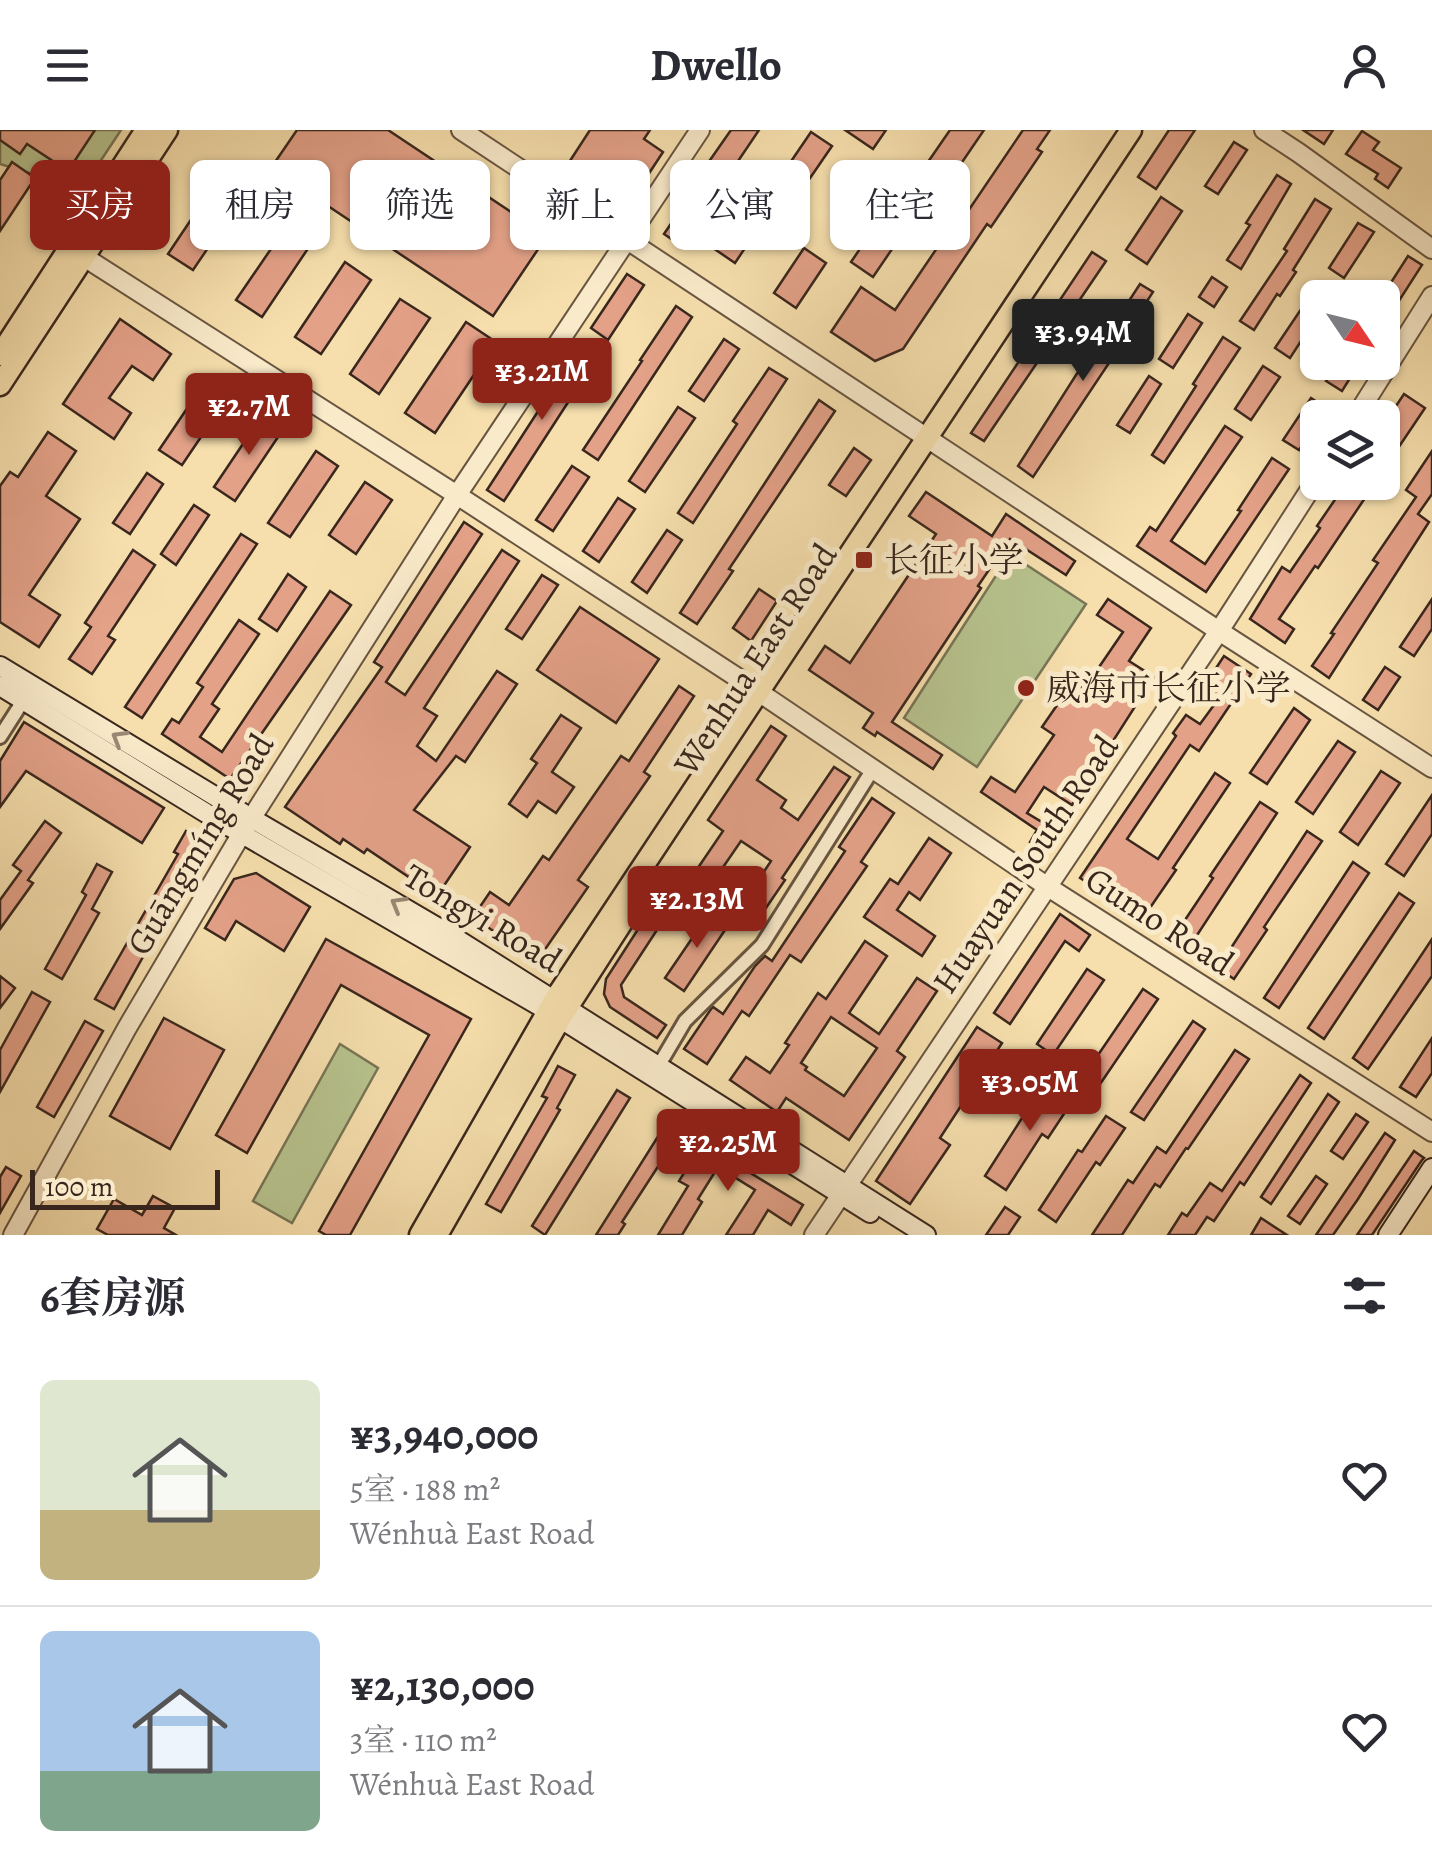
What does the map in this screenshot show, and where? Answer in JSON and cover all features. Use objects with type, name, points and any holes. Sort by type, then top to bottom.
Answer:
[{"type":"main road","points":[[0,355],[146,130]]},
{"type":"main road","points":[[0,385],[167,130]]},
{"type":"main road","points":[[932,441],[1131,130]]},
{"type":"main road","points":[[420,1235],[557,1009],[762,694],[1146,130]]},
{"type":"main road","points":[[436,1235],[557,1009]]},
{"type":"street","points":[[461,130],[510,162]]},
{"type":"street","name":"Guāngmíng Road","points":[[650,206],[700,130]]},
{"type":"street","points":[[1264,130],[1432,248]]},
{"type":"street","name":"Guāngmíng Road","points":[[13,1235],[127,1028],[246,825],[457,495],[621,250]]},
{"type":"street","points":[[643,250],[1219,632],[1432,768]]},
{"type":"street","name":"Gumo Road","points":[[84,257],[762,694],[1048,887],[1432,1132]]},
{"type":"street","points":[[1366,400],[1432,296]]},
{"type":"street","name":"Huayuan South Road","points":[[814,1235],[1219,632],[1303,500]]},
{"type":"street","name":"Tongyi Road","points":[[0,666],[246,825]]},
{"type":"street","name":"Tongyi Road","points":[[0,686],[449,934],[557,1009],[846,1191],[926,1235]]},
{"type":"street","points":[[0,737],[24,701]]},
{"type":"street","points":[[659,1064],[685,1021],[762,945],[872,769]]},
{"type":"street","name":"Tongyi Road","points":[[557,1009],[659,1064],[904,1235]]},
{"type":"street","points":[[1388,1235],[1432,1168]]},
{"type":"street","points":[[1399,1235],[1432,1187]]},
{"type":"green space","points":[[0,130],[121,130],[101,160],[30,160],[30,173],[0,164]]},
{"type":"green space","points":[[1010,554],[1086,604],[977,767],[904,718]]},
{"type":"green space","points":[[340,1044],[378,1068],[292,1223],[253,1201]]},
{"type":"building","points":[[0,130],[95,130],[75,160],[51,160],[27,144],[20,154],[0,140]]},
{"type":"building","points":[[297,130],[388,130],[433,160],[350,160],[350,221],[330,207],[330,160],[276,160]]},
{"type":"building","points":[[590,130],[650,130],[644,139],[663,152],[650,172],[650,160],[571,160]]},
{"type":"building","points":[[731,130],[759,130],[739,160],[710,160]]},
{"type":"building","points":[[845,130],[886,130],[873,149]]},
{"type":"building","points":[[950,130],[984,130],[964,160],[929,160]]},
{"type":"building","points":[[1023,130],[1050,130],[1037,149],[1042,152],[991,227],[987,224],[970,249],[970,208]]},
{"type":"building","points":[[1169,130],[1195,130],[1156,189],[1138,177]]},
{"type":"building","points":[[1303,130],[1333,130],[1324,144]]},
{"type":"building","points":[[1362,131],[1379,142],[1373,150],[1401,168],[1388,188],[1375,179],[1378,174],[1346,154]]},
{"type":"building","points":[[811,132],[832,146],[810,178],[810,160],[792,160]]},
{"type":"building","points":[[1234,142],[1247,150],[1218,194],[1205,186]]},
{"type":"building","points":[[12,162],[30,175],[30,186],[0,231],[0,180]]},
{"type":"building","points":[[1277,175],[1291,184],[1241,269],[1227,260]]},
{"type":"building","points":[[1161,197],[1182,211],[1147,264],[1126,250]]},
{"type":"building","points":[[490,198],[510,211],[510,250],[538,250],[493,316],[394,250],[490,250]]},
{"type":"building","points":[[1315,199],[1331,209],[1293,270],[1296,272],[1254,330],[1240,321],[1287,251],[1284,249]]},
{"type":"building","points":[[190,221],[190,250],[207,250],[193,270],[168,254]]},
{"type":"building","points":[[1358,223],[1374,232],[1344,278],[1329,268]]},
{"type":"building","points":[[270,250],[307,250],[262,317],[236,300]]},
{"type":"building","points":[[716,250],[744,250],[735,263]]},
{"type":"building","points":[[803,250],[826,263],[796,308],[774,293]]},
{"type":"building","points":[[859,250],[891,250],[873,277],[851,262]]},
{"type":"building","points":[[936,250],[970,250],[903,349],[875,361],[831,332],[861,287],[895,310]]},
{"type":"building","points":[[1092,252],[1106,261],[984,441],[971,433]]},
{"type":"building","points":[[1408,256],[1422,265],[1400,299],[1400,280],[1393,280]]},
{"type":"building","points":[[345,262],[371,280],[321,354],[295,337]]},
{"type":"building","points":[[627,274],[644,285],[608,340],[591,328]]},
{"type":"building","points":[[1212,277],[1227,287],[1214,307],[1199,297]]},
{"type":"building","points":[[1140,284],[1153,292],[1033,477],[1018,466],[1097,342],[1101,344]]},
{"type":"building","points":[[400,299],[430,318],[379,394],[350,374]]},
{"type":"building","points":[[676,306],[692,317],[598,460],[583,450]]},
{"type":"building","points":[[1300,311],[1300,343],[1290,358],[1275,348]]},
{"type":"building","points":[[1188,314],[1202,323],[1173,368],[1159,359]]},
{"type":"building","points":[[120,319],[171,354],[153,380],[132,366],[109,398],[131,413],[114,439],[63,404]]},
{"type":"building","points":[[466,322],[496,342],[435,433],[405,413]]},
{"type":"building","points":[[1223,337],[1240,348],[1164,463],[1152,455]]},
{"type":"building","points":[[724,339],[739,349],[704,401],[689,391]]},
{"type":"building","points":[[581,345],[598,356],[504,501],[487,490]]},
{"type":"building","points":[[1263,366],[1280,377],[1251,420],[1235,409]]},
{"type":"building","points":[[769,368],[787,379],[693,523],[678,513]]},
{"type":"building","points":[[1149,376],[1161,384],[1130,433],[1117,425]]},
{"type":"building","points":[[207,379],[230,394],[182,465],[159,450]]},
{"type":"building","points":[[1327,380],[1349,380],[1342,391]]},
{"type":"building","points":[[1404,394],[1425,408],[1400,445],[1400,400]]},
{"type":"building","points":[[819,400],[835,411],[729,569],[733,571],[697,624],[680,613]]},
{"type":"building","points":[[678,407],[695,418],[645,492],[629,481]]},
{"type":"building","points":[[263,414],[284,428],[235,501],[214,487]]},
{"type":"building","points":[[1300,414],[1300,449],[1283,440]]},
{"type":"building","points":[[1225,426],[1242,437],[1171,541],[1205,564],[1272,458],[1289,469],[1206,592],[1137,546],[1150,527],[1156,531]]},
{"type":"building","points":[[48,432],[76,451],[46,496],[80,519],[29,595],[60,615],[39,647],[0,622],[0,486],[10,472],[18,477]]},
{"type":"building","points":[[854,448],[871,460],[846,496],[829,485]]},
{"type":"building","points":[[316,451],[338,466],[290,537],[268,523]]},
{"type":"building","points":[[1432,451],[1432,494],[1418,514],[1429,522],[1329,678],[1312,666],[1378,563],[1373,560],[1416,497],[1406,490]]},
{"type":"building","points":[[572,466],[589,477],[553,531],[536,520]]},
{"type":"building","points":[[147,473],[163,484],[130,534],[113,523]]},
{"type":"building","points":[[365,482],[392,500],[356,554],[329,535]]},
{"type":"building","points":[[926,492],[992,536],[1006,514],[1075,561],[1066,575],[1010,539],[892,722],[942,755],[933,769],[877,732],[875,736],[863,728],[873,713],[809,670],[825,646],[850,663],[936,534],[909,516]]},
{"type":"building","points":[[618,498],[635,509],[599,562],[583,551]]},
{"type":"building","points":[[1335,500],[1364,500],[1279,619],[1294,629],[1285,643],[1250,619],[1282,567],[1290,572],[1320,528],[1317,526]]},
{"type":"building","points":[[194,505],[209,515],[176,565],[161,554]]},
{"type":"building","points":[[464,522],[482,534],[386,682],[405,695],[502,550],[519,561],[424,708],[437,716],[417,746],[436,761],[497,671],[517,684],[465,762],[456,756],[414,810],[470,847],[437,896],[367,849],[364,853],[343,839],[340,844],[285,807],[382,667],[374,662]]},
{"type":"building","points":[[667,530],[682,540],[647,593],[632,582]]},
{"type":"building","points":[[241,534],[257,544],[142,718],[125,707]]},
{"type":"building","points":[[133,550],[155,565],[108,636],[115,640],[92,674],[69,659],[91,627],[85,623]]},
{"type":"building","points":[[288,574],[306,587],[277,631],[259,619]]},
{"type":"building","points":[[542,575],[558,585],[522,639],[506,629]]},
{"type":"building","points":[[759,589],[777,601],[751,641],[733,628]]},
{"type":"building","points":[[330,591],[351,605],[230,779],[162,734],[172,719],[179,723],[203,687],[197,683],[239,620],[259,634],[212,704],[219,709],[200,737],[222,752]]},
{"type":"building","points":[[1108,599],[1151,628],[1129,661],[1154,677],[1072,805],[1044,787],[1027,813],[1055,830],[1042,850],[1030,842],[1037,830],[981,792],[991,777],[1015,792],[1054,735],[1042,727],[1073,682],[1084,689],[1123,632],[1097,615]]},
{"type":"building","points":[[1432,599],[1432,629],[1414,656],[1400,647]]},
{"type":"building","points":[[580,607],[659,659],[616,723],[537,670]]},
{"type":"building","points":[[1224,656],[1251,674],[1199,751],[1190,745],[1127,839],[1158,859],[1215,773],[1230,783],[1143,918],[1080,878],[1176,736],[1173,733],[1186,715],[1200,724],[1214,705],[1199,694]]},
{"type":"building","points":[[1385,667],[1400,677],[1378,710],[1363,700]]},
{"type":"building","points":[[679,686],[694,696],[644,772],[650,776],[578,880],[588,887],[537,961],[473,917],[490,892],[509,905],[543,856],[549,860],[621,756],[629,761]]},
{"type":"building","points":[[1294,708],[1310,720],[1267,784],[1250,773]]},
{"type":"building","points":[[561,715],[581,728],[552,772],[574,787],[556,813],[538,801],[527,817],[509,804],[537,763],[531,759]]},
{"type":"building","points":[[24,722],[164,808],[142,843],[26,771],[0,807],[0,761]]},
{"type":"building","points":[[771,726],[786,736],[757,780],[786,800],[781,808],[798,820],[834,767],[850,777],[753,927],[735,915],[771,861],[741,841],[706,892],[689,881],[723,831],[708,820]]},
{"type":"building","points":[[1338,741],[1355,752],[1313,814],[1296,802]]},
{"type":"building","points":[[1381,771],[1400,783],[1358,845],[1340,832]]},
{"type":"building","points":[[1432,795],[1432,834],[1404,876],[1386,864]]},
{"type":"building","points":[[872,798],[894,813],[861,862],[867,866],[801,962],[790,955],[749,1016],[742,1011],[707,1064],[684,1049],[713,1007],[723,1014],[755,966],[765,956],[772,961],[845,851],[839,847]]},
{"type":"building","points":[[1260,802],[1277,813],[1188,949],[1173,938]]},
{"type":"building","points":[[45,821],[61,833],[28,880],[33,883],[0,929],[0,900],[21,871],[13,865]]},
{"type":"building","points":[[186,831],[202,840],[189,863],[194,865],[114,1009],[95,999],[178,854],[174,852]]},
{"type":"building","points":[[1307,831],[1322,841],[1234,979],[1218,968]]},
{"type":"building","points":[[929,838],[951,853],[920,900],[909,892],[897,910],[935,936],[922,956],[864,917],[890,879],[898,884]]},
{"type":"building","points":[[1353,862],[1369,873],[1279,1008],[1264,998]]},
{"type":"building","points":[[97,864],[112,872],[92,909],[99,913],[62,979],[45,969],[86,895],[82,892]]},
{"type":"building","points":[[256,873],[310,907],[284,951],[236,921],[225,940],[205,928],[234,879]]},
{"type":"building","points":[[671,878],[685,887],[621,985],[624,997],[666,1025],[657,1038],[610,1007],[604,994],[606,979]]},
{"type":"building","points":[[1399,893],[1414,903],[1324,1039],[1308,1028]]},
{"type":"building","points":[[710,912],[729,924],[684,991],[665,978]]},
{"type":"building","points":[[1060,914],[1090,935],[1079,951],[1065,941],[1010,1024],[994,1013]]},
{"type":"building","points":[[326,939],[471,1019],[350,1235],[326,1235],[319,1231],[429,1035],[341,985],[247,1153],[216,1135]]},
{"type":"building","points":[[1432,939],[1432,976],[1368,1069],[1353,1058]]},
{"type":"building","points":[[865,941],[887,956],[849,1013],[879,1034],[917,978],[937,991],[897,1051],[905,1057],[849,1140],[786,1098],[777,1112],[730,1080],[746,1057],[770,1073],[818,993],[826,999]],"holes":[[[831,1017],[877,1048],[844,1096],[805,1070],[807,1067],[801,1063]]]},
{"type":"building","points":[[1087,969],[1104,980],[1053,1055],[1037,1044]]},
{"type":"building","points":[[0,976],[15,988],[0,1008]]},
{"type":"building","points":[[1143,989],[1158,999],[1096,1090],[1081,1080]]},
{"type":"building","points":[[32,992],[50,1002],[0,1092],[0,1050]]},
{"type":"building","points":[[164,1018],[224,1050],[170,1149],[110,1116]]},
{"type":"building","points":[[85,1021],[103,1031],[54,1117],[37,1107]]},
{"type":"building","points":[[1193,1021],[1205,1029],[1144,1120],[1131,1112]]},
{"type":"building","points":[[977,1027],[1002,1043],[940,1138],[950,1145],[910,1204],[876,1181]]},
{"type":"building","points":[[1432,1038],[1432,1073],[1416,1097],[1400,1087]]},
{"type":"building","points":[[1235,1050],[1249,1059],[1160,1187],[1155,1184],[1122,1235],[1092,1235],[1128,1180],[1133,1183],[1157,1147],[1166,1153]]},
{"type":"building","points":[[558,1066],[575,1075],[557,1108],[560,1110],[501,1212],[486,1204],[547,1098],[542,1096]]},
{"type":"building","points":[[1300,1075],[1311,1083],[1244,1185],[1240,1182],[1214,1221],[1207,1217],[1195,1235],[1168,1235],[1210,1183],[1222,1191]]},
{"type":"building","points":[[1055,1080],[1077,1094],[1048,1138],[1042,1134],[1006,1190],[985,1176],[1022,1118],[1028,1122]]},
{"type":"building","points":[[617,1090],[630,1098],[545,1235],[532,1226]]},
{"type":"building","points":[[1328,1094],[1339,1102],[1271,1204],[1261,1197]]},
{"type":"building","points":[[1356,1114],[1368,1122],[1343,1159],[1331,1151]]},
{"type":"building","points":[[1106,1116],[1125,1128],[1100,1165],[1096,1162],[1056,1222],[1039,1210],[1078,1150],[1082,1152]]},
{"type":"building","points":[[669,1119],[683,1128],[622,1222],[625,1224],[618,1235],[596,1235]]},
{"type":"building","points":[[1385,1133],[1395,1140],[1358,1199],[1333,1235],[1316,1235]]},
{"type":"building","points":[[705,1139],[752,1167],[749,1172],[803,1205],[791,1225],[768,1210],[753,1235],[726,1235],[755,1190],[718,1167],[682,1235],[658,1235],[688,1186],[679,1181]]},
{"type":"building","points":[[1414,1151],[1424,1158],[1372,1235],[1357,1235]]},
{"type":"building","points":[[6,1167],[21,1176],[0,1213],[0,1177]]},
{"type":"building","points":[[1316,1176],[1327,1184],[1300,1224],[1288,1216]]},
{"type":"building","points":[[153,1196],[175,1208],[164,1228],[176,1235],[108,1235],[97,1229],[114,1199],[142,1215]]},
{"type":"building","points":[[1005,1207],[1020,1217],[1008,1235],[986,1235]]},
{"type":"building","points":[[1261,1218],[1287,1235],[1251,1235]]},
{"type":"place","name":"长征小学","points":[[864,560]]},
{"type":"place","name":"威海市长征小学","points":[[1026,688]]}]
